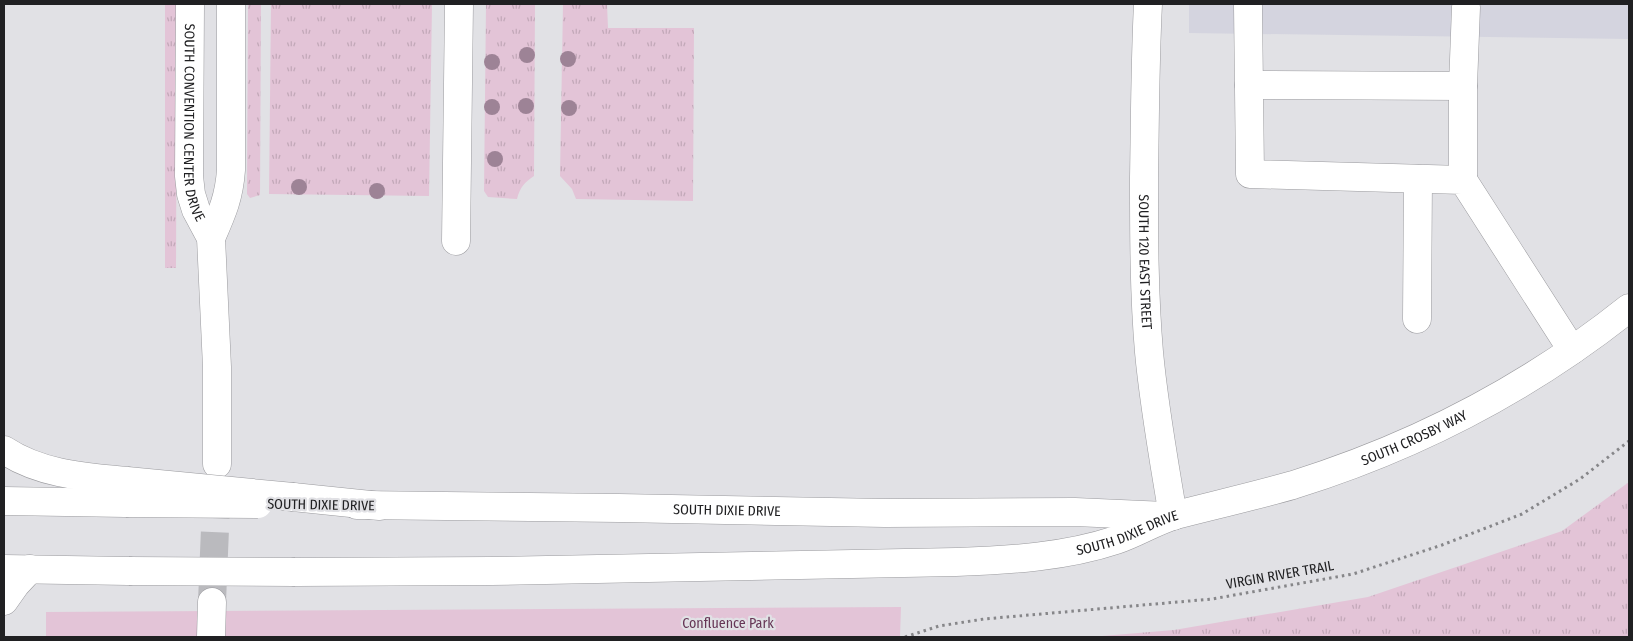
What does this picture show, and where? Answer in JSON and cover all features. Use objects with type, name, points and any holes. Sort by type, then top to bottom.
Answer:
[{"type":"main road","name":"SOUTH CONVENTION CENTER DRIVE","points":[[190,4],[189,176],[191,194],[196,210],[211,238]]},
{"type":"main road","name":"SOUTH CONVENTION CENTER DRIVE","points":[[217,464],[216,358],[211,238],[226,203],[232,170],[231,4]]},
{"type":"main road","points":[[456,241],[460,4]]},
{"type":"main road","name":"SOUTH 120 EAST STREET","points":[[1148,4],[1145,99],[1144,248],[1146,298],[1149,352],[1156,416],[1173,516]]},
{"type":"main road","points":[[1248,6],[1250,174],[1463,180]]},
{"type":"main road","points":[[1466,7],[1463,180],[1572,350]]},
{"type":"main road","points":[[1249,85],[1464,86]]},
{"type":"main road","points":[[1417,319],[1418,179]]},
{"type":"main road","name":"SOUTH CROSBY WAY","points":[[1173,516],[1286,486],[1380,454],[1461,416],[1532,377],[1629,308]]},
{"type":"main road","points":[[4,450],[16,458],[48,470],[84,477],[126,492]]},
{"type":"main road","points":[[4,501],[126,492]]},
{"type":"main road","name":"SOUTH DIXIE DRIVE","points":[[126,492],[380,506],[885,513],[1075,512],[1173,516]]},
{"type":"main road","name":"SOUTH DIXIE DRIVE","points":[[4,569],[295,572],[511,571],[1006,560],[1086,548],[1117,539],[1173,516]]},
{"type":"main road","points":[[4,601],[30,569]]},
{"type":"main road","points":[[211,637],[212,602]]},
{"type":"path","name":"VIRGIN RIVER TRAIL","points":[[904,637],[938,626],[984,619],[1212,599],[1353,574],[1442,545],[1522,514],[1580,479],[1629,441]]},
{"type":"shaded area","points":[[1189,4],[1629,4],[1629,39],[1189,33]]},
{"type":"green space","points":[[165,4],[177,4],[176,268],[165,268]]},
{"type":"green space","points":[[248,4],[261,4],[260,195],[250,198],[247,194]]},
{"type":"green space","points":[[271,4],[432,4],[429,196],[269,194]]},
{"type":"green space","points":[[486,4],[535,4],[534,176],[523,185],[517,199],[488,197],[484,191]]},
{"type":"green space","points":[[563,4],[607,4],[608,28],[694,28],[693,201],[576,199],[572,189],[560,176]]},
{"type":"green space","points":[[1629,482],[1629,637],[1090,637],[1174,630],[1368,597],[1562,531]]},
{"type":"green space","name":"Confluence Park","points":[[901,607],[900,637],[46,637],[46,612]]},
{"type":"tunnel","points":[[212,602],[217,480]]}]
